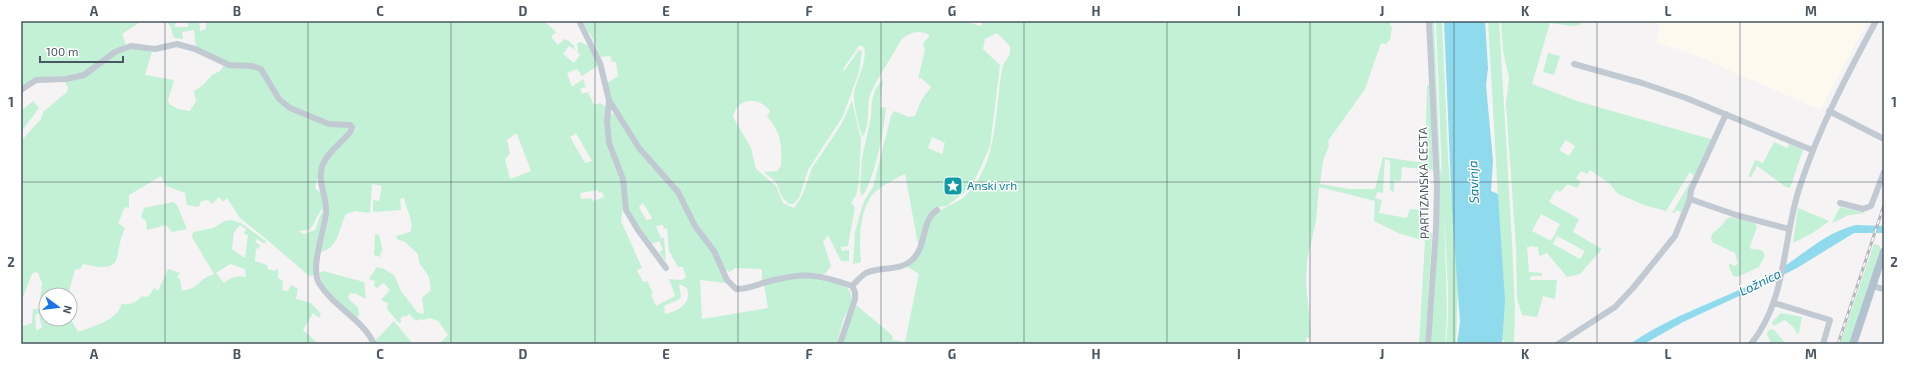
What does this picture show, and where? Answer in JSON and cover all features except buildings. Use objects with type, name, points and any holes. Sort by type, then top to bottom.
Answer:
[{"type":"main road","points":[[1853,344],[1884,251]]},
{"type":"street","points":[[579,21],[600,63],[609,100],[639,148],[678,192],[696,226],[714,251],[727,280],[736,289],[748,289],[795,275],[817,275],[852,286],[855,292],[855,299],[840,344]]},
{"type":"street","name":"PARTIZANSKA CESTA","points":[[1428,344],[1436,229],[1437,187],[1429,21]]},
{"type":"street","points":[[1751,344],[1762,329],[1779,288],[1795,200],[1812,150],[1829,111],[1876,21]]},
{"type":"street","points":[[21,90],[36,80],[66,80],[84,75],[126,47],[155,49],[177,44],[195,49],[229,65],[252,66],[261,69],[279,99],[290,108],[329,124],[350,125],[352,127],[351,131],[327,158],[322,166],[320,182],[326,210],[318,253],[316,275],[323,290],[355,321],[374,344]]},
{"type":"street","points":[[1574,64],[1642,83],[1686,98],[1812,150]]},
{"type":"street","points":[[609,100],[607,121],[609,143],[611,152],[623,180],[626,210],[638,230],[666,268]]},
{"type":"street","points":[[1829,111],[1884,139]]},
{"type":"street","points":[[1558,344],[1615,307],[1634,288],[1675,236],[1690,199],[1691,190],[1726,114]]},
{"type":"street","points":[[1840,202],[1862,209],[1871,206],[1884,172]]},
{"type":"street","points":[[1690,199],[1730,214],[1789,229]]},
{"type":"street","points":[[852,286],[865,273],[895,268],[912,260],[918,254],[928,219],[937,210]]},
{"type":"street","points":[[1872,286],[1884,289]]},
{"type":"street","points":[[1774,303],[1830,320],[1824,344]]},
{"type":"shaded area","points":[[1644,21],[1868,21],[1820,110],[1697,56],[1656,42],[1660,27],[1658,24]]},
{"type":"green space","points":[[21,21],[142,21],[122,34],[126,45],[88,70],[75,76],[48,77],[21,89]]},
{"type":"green space","points":[[166,21],[176,21],[175,27],[188,27],[188,21],[199,21],[200,31],[206,29],[206,21],[544,21],[556,32],[551,37],[558,45],[564,39],[569,41],[574,46],[575,50],[569,46],[563,54],[574,63],[580,55],[577,51],[577,44],[579,42],[587,45],[594,53],[599,65],[582,76],[577,69],[567,73],[572,87],[583,79],[586,87],[580,89],[582,94],[588,92],[594,105],[600,103],[606,107],[608,145],[618,168],[624,199],[621,221],[642,268],[637,270],[643,282],[647,281],[653,293],[651,295],[656,306],[675,296],[669,279],[682,280],[686,277],[683,267],[678,267],[669,251],[667,228],[664,229],[663,225],[656,226],[661,238],[664,238],[666,261],[659,252],[663,250],[659,241],[651,244],[627,208],[623,174],[610,142],[608,118],[610,113],[621,121],[632,142],[645,159],[670,185],[672,183],[652,160],[625,124],[611,98],[606,84],[618,76],[616,62],[612,62],[610,56],[600,57],[593,39],[582,21],[964,21],[981,26],[983,21],[1390,21],[1392,28],[1390,39],[1386,44],[1381,43],[1365,89],[1328,141],[1329,145],[1323,161],[1320,184],[1349,189],[1375,189],[1383,157],[1425,163],[1427,85],[1429,85],[1433,170],[1402,167],[1401,181],[1394,180],[1394,192],[1390,190],[1390,161],[1385,159],[1383,193],[1377,192],[1375,198],[1382,200],[1379,213],[1407,218],[1410,209],[1420,210],[1423,213],[1432,235],[1425,344],[1419,344],[1425,241],[1398,233],[1374,221],[1375,201],[1319,187],[1316,221],[1307,260],[1306,281],[1311,337],[1306,338],[1306,344],[841,344],[844,330],[856,305],[892,335],[893,340],[905,342],[919,274],[906,266],[919,256],[932,215],[966,195],[977,182],[985,167],[990,150],[994,133],[1003,65],[1010,54],[1010,46],[997,33],[985,39],[983,49],[1000,65],[990,146],[973,183],[965,192],[947,206],[937,207],[931,211],[927,218],[920,244],[918,244],[905,174],[891,181],[873,195],[866,205],[861,230],[861,262],[853,264],[855,232],[864,201],[873,187],[891,116],[894,111],[909,117],[915,116],[922,99],[931,87],[921,78],[918,79],[925,50],[923,43],[929,35],[918,32],[907,35],[901,40],[876,82],[870,95],[866,128],[862,137],[855,110],[854,99],[855,89],[865,56],[863,46],[859,46],[843,69],[844,71],[859,50],[862,51],[859,72],[843,116],[808,170],[799,198],[793,204],[789,204],[782,197],[776,182],[764,172],[777,171],[781,166],[780,140],[776,129],[767,116],[770,111],[760,103],[749,101],[744,102],[735,110],[733,117],[751,148],[756,169],[776,186],[783,203],[794,208],[802,196],[812,168],[841,125],[852,101],[861,139],[859,182],[856,195],[851,203],[855,207],[848,246],[841,247],[842,251],[849,250],[849,261],[841,261],[828,235],[823,242],[831,266],[825,274],[801,273],[762,280],[762,269],[735,268],[730,272],[726,270],[724,277],[725,283],[700,280],[702,319],[768,308],[764,285],[803,277],[821,277],[840,283],[849,291],[851,303],[843,320],[837,344],[455,344],[453,342],[450,344],[439,344],[448,335],[438,321],[430,318],[416,321],[409,314],[405,317],[403,316],[400,319],[402,322],[399,323],[387,309],[388,303],[381,300],[390,290],[384,283],[377,288],[374,286],[375,281],[369,279],[377,267],[394,275],[401,291],[417,312],[423,314],[422,298],[431,290],[429,277],[419,262],[418,254],[405,242],[397,239],[396,236],[410,232],[411,228],[411,220],[404,198],[400,199],[401,210],[373,212],[373,200],[379,201],[382,186],[372,184],[370,213],[355,211],[346,214],[335,242],[327,250],[321,252],[328,223],[329,211],[328,201],[322,181],[322,171],[330,157],[355,131],[355,126],[345,122],[329,122],[291,106],[276,92],[263,68],[259,66],[227,63],[218,59],[196,48],[194,30],[182,32],[183,39],[174,38],[170,26]],"holes":[[[576,133],[592,161],[585,163],[570,137]],[[517,134],[531,171],[510,179],[505,159],[510,154],[507,140]],[[932,137],[945,143],[942,154],[928,148]],[[598,190],[599,193],[602,192],[604,197],[593,201],[591,198],[581,199],[580,193]],[[643,203],[652,218],[646,220],[639,207]],[[679,284],[687,288],[688,298],[679,309],[665,314],[664,306],[678,300],[681,297]]]},
{"type":"green space","points":[[1432,21],[1434,21],[1440,167],[1442,177],[1436,21],[1442,21],[1448,158],[1458,286],[1456,344],[1446,344],[1448,287],[1444,212],[1447,315],[1445,344],[1430,344],[1437,254]]},
{"type":"green space","points":[[1488,21],[1499,21],[1512,241],[1515,310],[1514,344],[1504,344],[1504,340],[1502,340],[1500,232]]},
{"type":"green space","points":[[1501,21],[1582,21],[1580,25],[1571,26],[1550,23],[1532,84],[1577,101],[1714,140],[1681,212],[1676,210],[1675,213],[1672,213],[1694,176],[1690,172],[1666,211],[1644,205],[1618,194],[1609,183],[1590,170],[1587,174],[1581,171],[1576,178],[1581,182],[1577,188],[1568,184],[1560,192],[1556,190],[1549,202],[1579,219],[1573,232],[1602,249],[1580,274],[1567,277],[1547,253],[1539,256],[1538,247],[1527,247],[1529,272],[1542,273],[1542,276],[1531,276],[1530,280],[1557,280],[1555,299],[1543,296],[1537,317],[1522,315],[1517,299],[1516,248],[1506,104],[1509,78],[1503,51]],"holes":[[[1566,140],[1575,146],[1569,156],[1559,150]],[[1541,214],[1560,224],[1551,241],[1532,231]],[[1557,236],[1585,251],[1580,259],[1553,244]]]},
{"type":"green space","points":[[135,48],[152,52],[145,75],[174,80],[168,100],[169,104],[178,109],[190,111],[196,101],[194,91],[203,85],[212,75],[220,71],[224,65],[258,69],[286,107],[349,127],[349,130],[321,165],[315,188],[321,193],[324,208],[319,213],[309,230],[298,231],[304,234],[315,230],[321,214],[324,211],[314,275],[309,276],[240,218],[227,198],[223,202],[219,197],[212,204],[208,200],[201,201],[199,207],[187,205],[185,193],[166,186],[161,176],[129,195],[129,208],[125,207],[118,223],[125,228],[121,238],[118,254],[113,265],[107,267],[97,267],[83,264],[81,268],[75,270],[70,287],[42,287],[42,283],[38,273],[35,272],[32,274],[21,302],[21,138],[22,140],[41,119],[43,112],[67,92],[68,87],[65,82],[83,75],[116,55]]},
{"type":"green space","points":[[1548,53],[1560,56],[1554,75],[1543,72]]},
{"type":"green space","points":[[883,79],[880,107],[886,108],[881,141],[871,177],[863,195],[861,195],[862,158],[871,117],[872,101],[875,90]]},
{"type":"green space","points":[[33,101],[39,108],[21,132],[21,111]]},
{"type":"green space","points":[[1774,142],[1787,148],[1789,144],[1803,150],[1790,188],[1786,187],[1757,166],[1751,177],[1748,177],[1755,160],[1763,163]]},
{"type":"green space","points":[[173,202],[177,205],[187,229],[172,232],[166,225],[147,230],[146,221],[141,217],[144,208]]},
{"type":"green space","points":[[1840,207],[1866,213],[1849,215],[1832,223]]},
{"type":"green space","points":[[1798,208],[1829,221],[1814,232],[1793,243]]},
{"type":"green space","points":[[1730,217],[1755,223],[1757,227],[1750,246],[1751,249],[1762,250],[1765,255],[1759,267],[1737,277],[1733,276],[1729,267],[1729,263],[1734,266],[1738,264],[1735,253],[1712,242],[1711,237],[1726,219]]},
{"type":"green space","points":[[232,220],[241,223],[267,242],[263,243],[257,239],[255,242],[260,245],[259,248],[256,249],[255,261],[267,265],[268,269],[275,271],[276,268],[278,270],[278,278],[283,281],[282,290],[288,291],[291,285],[298,289],[296,299],[311,303],[321,314],[319,318],[313,313],[303,330],[319,344],[21,344],[21,327],[32,323],[33,309],[38,309],[38,314],[35,315],[36,330],[42,327],[75,327],[78,332],[110,319],[119,310],[121,304],[133,303],[142,296],[148,297],[154,288],[158,291],[168,269],[180,273],[177,277],[180,279],[182,290],[187,290],[214,274],[192,237],[193,232],[213,228],[225,221]],"holes":[[[240,225],[246,229],[244,234],[248,235],[245,258],[232,249],[234,232]],[[230,264],[245,269],[246,277],[235,277],[224,283],[216,273]]]},
{"type":"green space","points":[[379,234],[383,252],[381,251],[380,257],[374,255],[375,235]]},
{"type":"green space","points":[[1874,244],[1880,246],[1880,249],[1849,344],[1840,344]]},
{"type":"green space","points":[[323,271],[364,282],[366,299],[354,293],[350,293],[348,298],[358,308],[358,317],[355,318],[328,292],[319,273]]},
{"type":"green space","points":[[1781,313],[1802,317],[1799,333],[1797,334],[1794,328],[1785,320],[1773,325],[1772,322]]},
{"type":"green space","points":[[394,321],[413,344],[376,344],[375,341]]},
{"type":"green space","points":[[1773,329],[1786,344],[1771,344],[1767,334],[1769,330]]},
{"type":"water","name":"Savinja","points":[[1444,21],[1485,21],[1488,68],[1486,85],[1493,161],[1491,191],[1498,194],[1505,301],[1502,344],[1457,344],[1460,322],[1452,211]]},
{"type":"water","name":"Ložnica","points":[[1856,225],[1884,226],[1884,233],[1854,233],[1797,268],[1683,322],[1644,344],[1630,344],[1680,316],[1767,277],[1832,234]]},
{"type":"railway","points":[[1838,344],[1884,205]]},
{"type":"place","name":"Anski vrh","points":[[953,186]]}]
